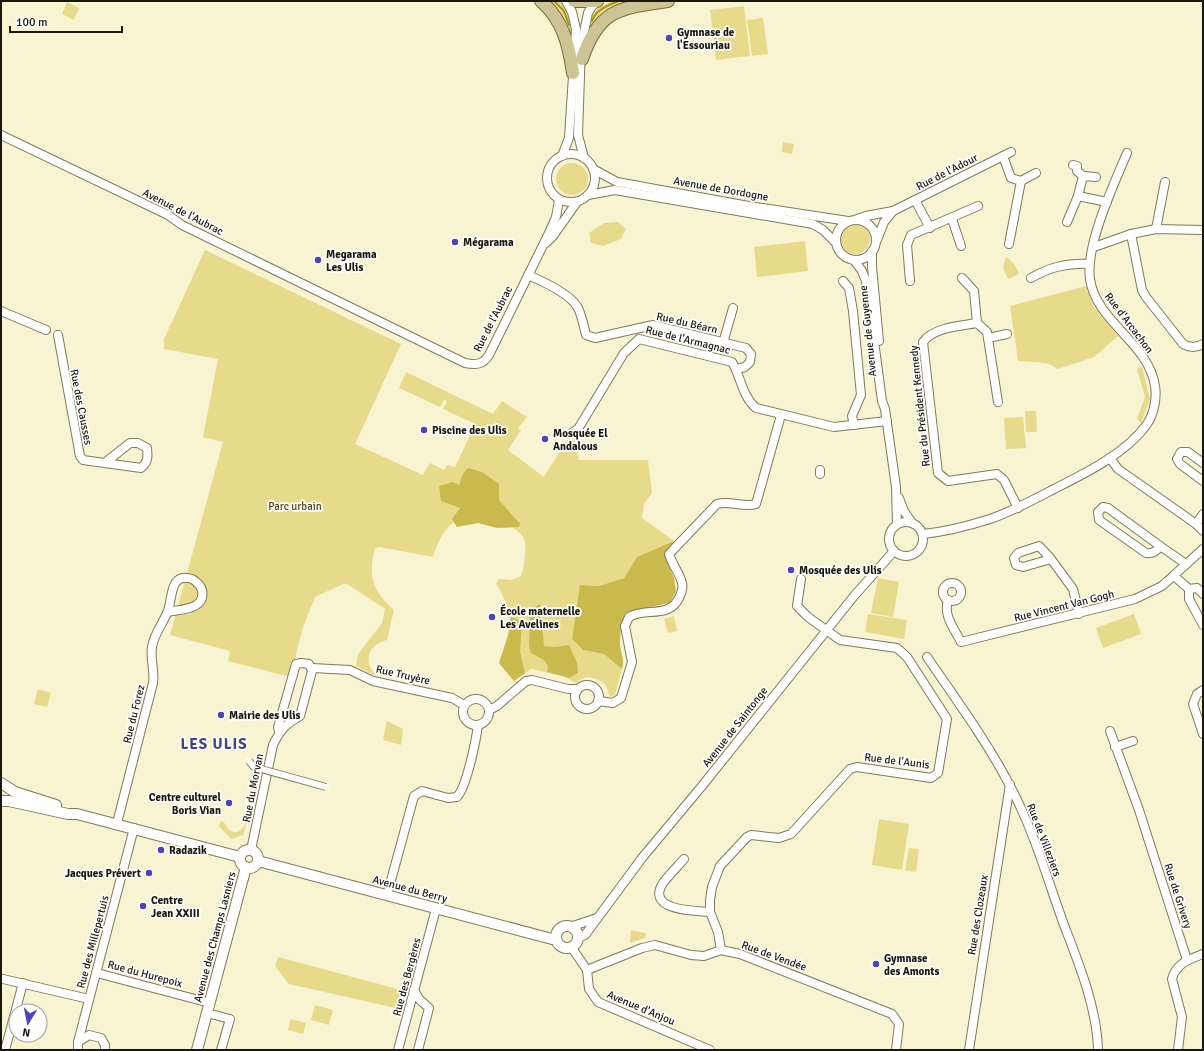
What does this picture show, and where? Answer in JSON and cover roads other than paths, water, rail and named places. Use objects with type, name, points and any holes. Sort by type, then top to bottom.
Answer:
[{"type":"main road","points":[[541,1],[562,29],[568,43],[573,73]]},
{"type":"main road","points":[[574,1],[598,1]]},
{"type":"main road","points":[[582,59],[590,36],[596,26],[616,12],[630,7],[668,1]]},
{"type":"street","points":[[562,156],[569,138],[576,29],[572,12],[566,1]]},
{"type":"street","points":[[584,158],[569,154],[562,156],[552,163],[547,175],[549,188],[560,200],[565,202],[577,202],[588,195],[594,182],[593,169],[584,158],[578,135],[582,59],[581,46],[585,24],[592,6],[598,1]]},
{"type":"street","name":"Avenue de l'Aubrac","points":[[1,134],[168,215],[182,225],[354,309]]},
{"type":"street","name":"Rue de l'Adour","points":[[857,219],[893,211],[1011,152]]},
{"type":"street","name":"Rue d'Arcachon","points":[[923,534],[990,519],[1018,508],[1093,469],[1110,458],[1140,432],[1148,422],[1155,404],[1155,386],[1149,368],[1143,358],[1098,302],[1091,287],[1089,264],[1107,202],[1127,153]]},
{"type":"street","points":[[1003,156],[1011,178],[1021,181],[1036,173]]},
{"type":"street","points":[[1073,165],[1077,166],[1077,171],[1083,176],[1096,177]]},
{"type":"street","name":"Avenue de Dordogne","points":[[593,169],[617,182],[743,205],[848,221]]},
{"type":"street","points":[[1067,222],[1078,196],[1083,176]]},
{"type":"street","points":[[1009,244],[1021,181]]},
{"type":"street","points":[[1156,229],[1165,182]]},
{"type":"street","name":"Avenue de Dordogne","points":[[588,195],[615,190],[813,224],[823,230],[836,243]]},
{"type":"street","points":[[1078,196],[1107,202]]},
{"type":"street","name":"Rue de l'Aubrac","points":[[354,309],[465,363],[476,364],[486,360],[543,246],[556,217],[560,200]]},
{"type":"street","points":[[915,200],[930,228]]},
{"type":"street","name":"Rue de l'Aubrac","points":[[543,246],[553,236],[577,202]]},
{"type":"street","points":[[910,281],[908,245],[911,235],[978,206]]},
{"type":"street","name":"Rue de l'Adour","points":[[876,240],[884,222],[893,211]]},
{"type":"street","points":[[952,218],[961,246]]},
{"type":"street","points":[[857,219],[869,224],[873,229],[876,240],[872,251],[862,259],[854,260],[840,253],[836,243],[838,230],[848,221],[857,219]]},
{"type":"street","points":[[1094,247],[1131,234],[1156,229],[1203,230]]},
{"type":"street","points":[[1131,234],[1142,290],[1146,297],[1183,344],[1188,347],[1195,348],[1203,344]]},
{"type":"street","name":"Avenue de Guyenne","points":[[872,251],[872,267],[887,400],[885,409]]},
{"type":"street","name":"Avenue de Guyenne","points":[[854,260],[862,271],[866,281],[882,401],[887,421],[896,488],[897,524]]},
{"type":"street","points":[[1031,278],[1060,265],[1089,264]]},
{"type":"street","name":"Rue du Béarn","points":[[528,275],[542,281],[571,300],[578,308],[586,335],[595,338],[652,325],[746,348],[751,354],[750,362],[745,367],[736,369]]},
{"type":"street","points":[[962,278],[974,291],[977,323],[987,332],[998,402]]},
{"type":"street","points":[[843,281],[849,288],[861,395],[852,416],[854,425]]},
{"type":"street","points":[[723,343],[733,308]]},
{"type":"street","points":[[1,311],[46,330]]},
{"type":"street","name":"Rue du Président Kennedy","points":[[977,323],[948,328],[926,337],[923,342],[938,473],[948,481],[997,474],[1004,480],[1018,508]]},
{"type":"street","points":[[988,338],[1007,334]]},
{"type":"street","name":"Rue des Causses","points":[[58,335],[80,456],[83,460],[141,468],[146,464],[148,457],[147,448],[138,443],[130,443],[106,462]]},
{"type":"street","name":"Rue de l'Armagnac","points":[[573,432],[578,429],[624,353],[639,339],[732,362],[744,391],[751,404],[756,408],[826,426],[854,425],[887,421]]},
{"type":"street","points":[[598,701],[613,704],[621,698],[632,662],[625,626],[629,617],[640,613],[668,610],[677,602],[681,595],[682,584],[669,554],[717,504],[724,502],[749,506],[756,504],[781,415]]},
{"type":"street","points":[[1203,463],[1188,452],[1181,452],[1177,459],[1180,464],[1203,481]]},
{"type":"street","points":[[1110,458],[1118,469],[1196,524],[1203,531]]},
{"type":"street","name":"Avenue de Guyenne","points":[[896,488],[904,511],[912,523]]},
{"type":"street","points":[[1160,546],[1154,552],[1146,553],[1099,520],[1098,512],[1103,508],[1108,508],[1186,564]]},
{"type":"street","points":[[1196,524],[1203,514]]},
{"type":"street","points":[[907,522],[912,523],[920,529],[923,534],[923,539],[920,549],[913,555],[903,556],[894,551],[891,547],[889,537],[890,532],[897,524],[907,522]]},
{"type":"street","name":"Rue Vincent Van Gogh","points":[[948,600],[945,608],[946,615],[962,642],[1135,599],[1162,586],[1203,549]]},
{"type":"street","name":"Avenue de Saintonge","points":[[578,938],[585,936],[642,858],[702,786],[826,630],[894,551]]},
{"type":"street","points":[[1051,559],[1073,589],[1079,614]]},
{"type":"street","points":[[1174,576],[1189,589],[1197,588],[1203,594]]},
{"type":"street","name":"Rue du Forez","points":[[117,823],[153,683],[154,674],[151,658],[155,635],[168,612],[171,592],[177,582],[192,579],[201,588],[202,597],[198,604],[193,608],[168,612]]},
{"type":"street","name":"Rue de l'Aunis","points":[[721,950],[718,932],[710,912],[710,900],[718,870],[747,837],[758,834],[779,838],[791,834],[850,769],[857,767],[931,778],[936,775],[939,767],[947,719],[907,658],[897,648],[840,640],[826,630],[797,606],[801,579]]},
{"type":"street","points":[[1189,589],[1189,599],[1203,625]]},
{"type":"street","name":"Rue de Villeziers","points":[[927,657],[992,754],[1010,784],[1030,828],[1072,946],[1096,1022],[1098,1050]]},
{"type":"street","name":"Rue du Morvan","points":[[251,850],[273,745],[279,732],[286,724],[300,716],[312,668],[305,663],[296,664],[278,727],[279,732]]},
{"type":"street","name":"Rue Truyère","points":[[312,668],[350,670],[373,681],[452,698],[464,705]]},
{"type":"street","points":[[489,710],[526,681],[532,680],[568,689],[577,689],[587,684],[594,687],[598,693],[598,701],[589,709],[581,707],[575,701],[574,697],[577,689]]},
{"type":"street","points":[[1203,690],[1197,694],[1193,704],[1203,734]]},
{"type":"street","points":[[476,699],[484,702],[489,710],[488,718],[478,725],[470,723],[464,718],[464,705],[469,700],[476,699]]},
{"type":"street","points":[[387,895],[414,796],[422,791],[448,798],[457,797],[463,787],[477,737],[478,725]]},
{"type":"street","name":"Rue de Grivery","points":[[1110,731],[1139,810],[1187,960]]},
{"type":"street","points":[[1116,747],[1133,741]]},
{"type":"street","points":[[249,761],[254,767],[326,787]]},
{"type":"street","points":[[1,783],[15,792],[69,809],[76,814]]},
{"type":"street","name":"Rue des Clozeaux","points":[[969,1050],[1010,784]]},
{"type":"street","points":[[1,801],[9,801],[117,823],[240,857]]},
{"type":"street","name":"Rue des Millepertuis","points":[[3,979],[89,999],[134,828]]},
{"type":"street","points":[[251,850],[256,853],[258,861],[252,867],[246,868],[241,863],[240,857],[244,851],[251,850]]},
{"type":"street","points":[[684,859],[662,884],[660,893],[662,901],[667,906],[710,912]]},
{"type":"street","name":"Avenue du Berry","points":[[258,861],[436,909],[556,939]]},
{"type":"street","name":"Avenue des Champs Lasniers","points":[[197,1050],[246,868]]},
{"type":"street","name":"Rue des Bergères","points":[[398,1050],[436,909]]},
{"type":"street","points":[[570,926],[576,931],[578,938],[576,944],[572,948],[562,947],[556,939],[560,928],[597,918]]},
{"type":"street","name":"Rue de Vendée","points":[[587,970],[642,948],[655,945],[691,955],[704,956],[721,950],[740,954],[892,1014],[899,1024],[896,1050]]},
{"type":"street","name":"Avenue d'Anjou","points":[[572,948],[587,970],[589,989],[598,1002],[710,1050]]},
{"type":"street","points":[[1178,1050],[1182,1017],[1172,978],[1176,969],[1187,960],[1203,954]]},
{"type":"street","name":"Rue du Hurepoix","points":[[97,973],[210,1003]]},
{"type":"street","points":[[5,1050],[23,984]]},
{"type":"street","points":[[414,990],[419,999],[429,1008],[418,1050]]},
{"type":"street","points":[[77,1047],[89,999]]},
{"type":"street","name":"Avenue des Champs Lasniers","points":[[207,1013],[230,1020],[222,1050]]},
{"type":"street","points":[[77,1047],[89,1035],[101,1038],[105,1045],[105,1050]]},
{"type":"waterway","points":[[554,1],[564,11],[569,25]]},
{"type":"waterway","points":[[592,21],[599,11],[618,1]]},
{"type":"place","name":"Gymnase de l'Essouriau","points":[[669,38]]},
{"type":"place","name":"Mégarama","points":[[455,242]]},
{"type":"place","name":"Megarama Les Ulis","points":[[318,260]]},
{"type":"place","name":"Piscine des Ulis","points":[[424,430]]},
{"type":"place","name":"Mosquée El Andalous","points":[[545,439]]},
{"type":"place","name":"Mosquée des Ulis","points":[[791,570]]},
{"type":"place","name":"École maternelle Les Avelines","points":[[492,617]]},
{"type":"place","name":"Mairie des Ulis","points":[[221,715]]},
{"type":"place","name":"Centre culturel Boris Vian","points":[[229,803]]},
{"type":"place","name":"Radazik","points":[[161,850]]},
{"type":"place","name":"Jacques Prévert","points":[[149,873]]},
{"type":"place","name":"Centre Jean XXIII","points":[[143,906]]},
{"type":"place","name":"Gymnase des Amonts","points":[[876,964]]},
{"type":"district","name":"LES ULIS","points":[[214,744]]},
{"type":"park label","name":"Parc urbain","points":[[295,506]]}]
